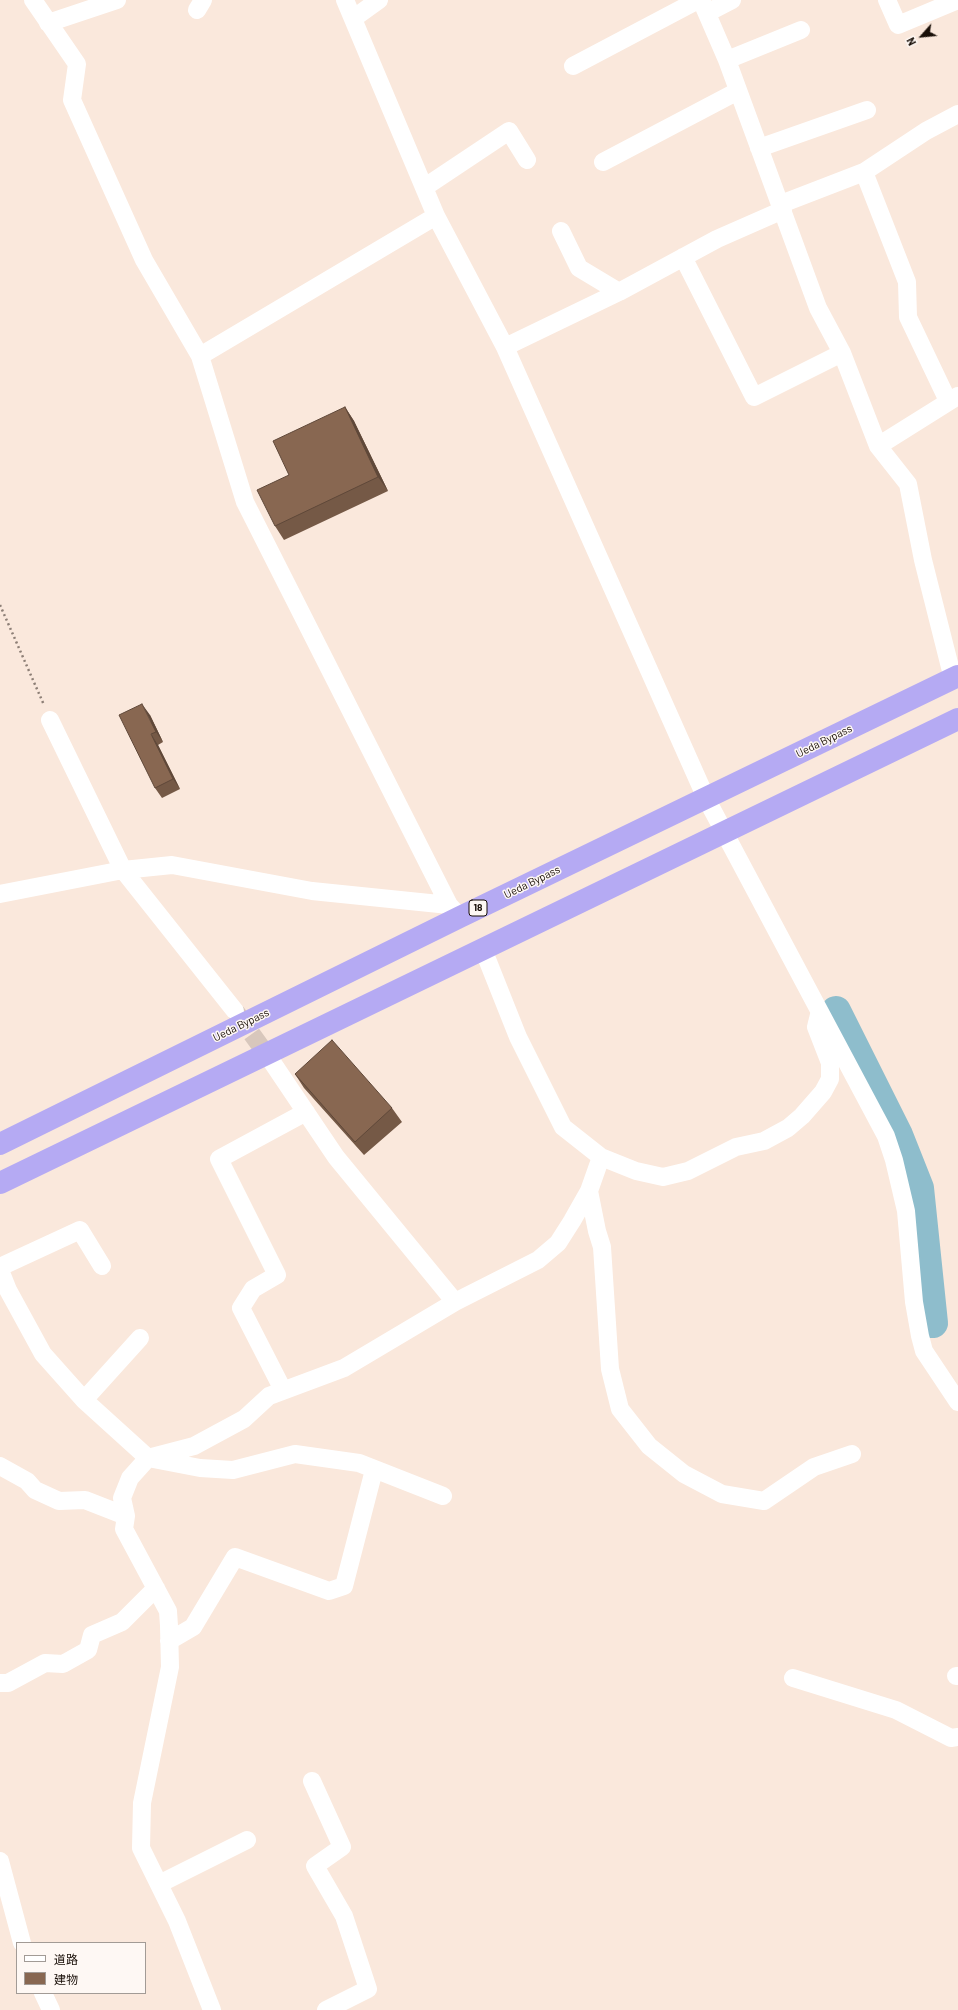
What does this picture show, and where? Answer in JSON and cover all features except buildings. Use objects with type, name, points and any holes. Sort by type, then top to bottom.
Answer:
[{"type":"highway","name":"Ueda Bypass","points":[[0,1144],[454,911],[706,798],[955,678]]},
{"type":"highway","points":[[0,1183],[958,719]]},
{"type":"street","points":[[33,0],[77,64],[72,100],[144,260],[200,356],[245,502],[454,911]]},
{"type":"street","points":[[48,23],[117,0]]},
{"type":"street","points":[[345,0],[354,18],[436,216],[505,347],[706,798],[873,1110],[894,1160],[906,1211],[914,1302],[924,1351],[958,1402]]},
{"type":"street","points":[[354,18],[380,0]]},
{"type":"street","points":[[574,66],[702,4],[732,0]]},
{"type":"street","points":[[887,0],[898,25],[958,0]]},
{"type":"street","points":[[702,4],[727,60],[758,148],[782,207],[818,308],[842,353],[878,446],[908,484],[923,560],[955,678]]},
{"type":"street","points":[[727,60],[801,30]]},
{"type":"street","points":[[604,162],[738,91]]},
{"type":"street","points":[[758,148],[867,110]]},
{"type":"street","points":[[505,347],[618,292],[716,239],[782,207],[864,172],[926,131],[958,114]]},
{"type":"street","points":[[424,187],[509,131],[527,160]]},
{"type":"street","points":[[864,172],[907,282],[908,317],[953,398],[878,446]]},
{"type":"street","points":[[200,356],[436,216]]},
{"type":"street","points":[[561,231],[579,268],[618,292]]},
{"type":"street","points":[[683,257],[754,397],[842,353]]},
{"type":"street","points":[[50,720],[123,870],[236,1011]]},
{"type":"street","points":[[0,894],[123,870],[172,865],[312,891],[454,911]]},
{"type":"street","points":[[484,949],[518,1037],[562,1127],[601,1158],[636,1171],[663,1177],[688,1171],[736,1147],[764,1141],[788,1128],[802,1116],[822,1092],[830,1079],[830,1063],[816,1027],[820,1011]]},
{"type":"street","points":[[272,1062],[336,1157],[455,1302]]},
{"type":"street","points":[[283,1390],[241,1308],[253,1289],[276,1275],[219,1159],[306,1112]]},
{"type":"street","points":[[212,2010],[177,1921],[141,1848],[142,1803],[170,1667],[168,1611],[124,1529],[126,1516],[122,1498],[130,1478],[148,1458],[194,1446],[244,1419],[268,1396],[344,1368],[455,1302],[538,1260],[558,1243],[589,1191],[601,1158]]},
{"type":"street","points":[[589,1191],[597,1231],[602,1247],[610,1369],[620,1409],[648,1446],[684,1474],[722,1494],[764,1501],[814,1468],[852,1454]]},
{"type":"street","points":[[102,1266],[80,1230],[0,1268],[8,1290],[43,1354],[84,1400],[148,1458],[200,1468],[233,1470],[295,1454],[359,1463],[443,1496]]},
{"type":"street","points":[[84,1400],[140,1338]]},
{"type":"street","points":[[0,1466],[27,1481],[35,1490],[59,1501],[85,1500],[126,1516]]},
{"type":"street","points":[[169,1641],[193,1627],[236,1557],[329,1591],[344,1586],[374,1470]]},
{"type":"street","points":[[0,1683],[8,1683],[45,1663],[63,1664],[88,1650],[92,1635],[122,1622],[156,1588]]},
{"type":"street","points":[[793,1678],[896,1710],[951,1738],[958,1737]]},
{"type":"street","points":[[312,1781],[342,1847],[315,1866],[344,1916],[368,1989],[326,2010]]},
{"type":"street","points":[[159,1884],[248,1840]]},
{"type":"street","points":[[0,1861],[22,1942]]},
{"type":"street","points":[[43,1994],[51,2010]]},
{"type":"path","points":[[0,605],[50,720]]},
{"type":"waterway","points":[[836,1011],[898,1135],[919,1188],[933,1323]]},
{"type":"tunnel","points":[[236,1012],[272,1062]]}]
